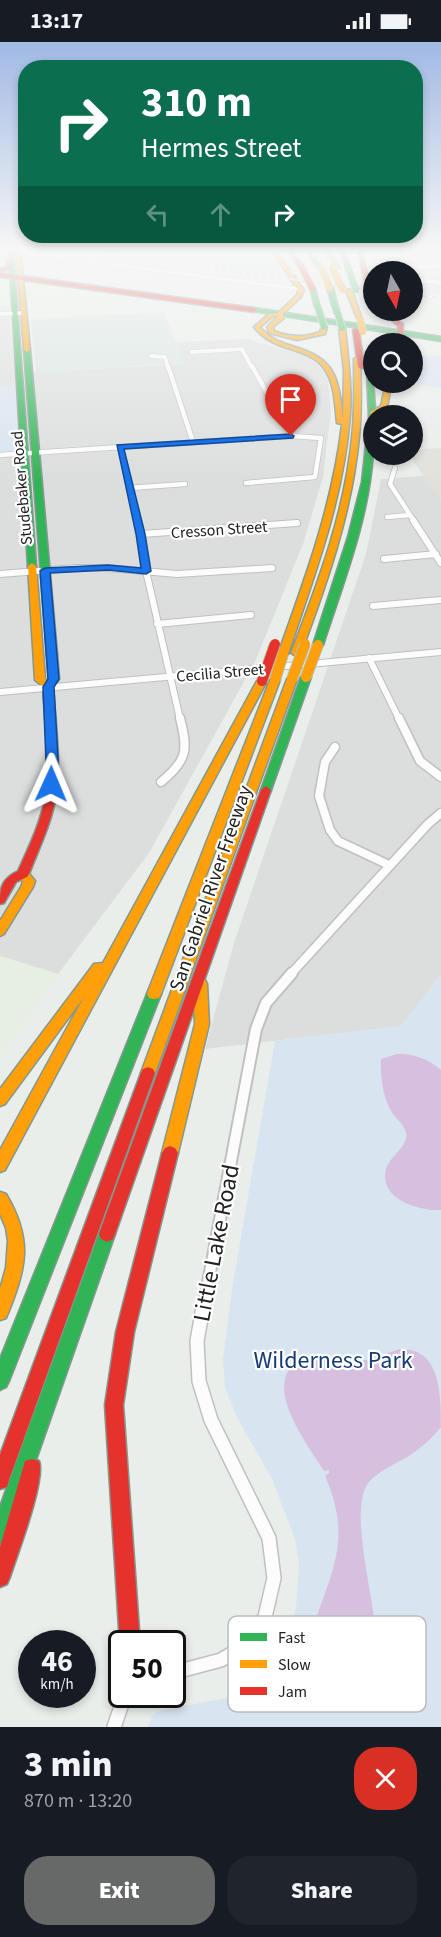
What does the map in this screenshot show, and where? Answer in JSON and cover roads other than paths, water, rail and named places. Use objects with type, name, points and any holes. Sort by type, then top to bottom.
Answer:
[{"type":"main road","name":"Studebaker Road","points":[[0,900],[12,879],[23,874],[48,806],[52,759],[48,687],[40,680],[38,571],[17,327]]},
{"type":"main road","points":[[257,327],[258,332],[266,339],[316,356],[330,365],[337,391],[343,453]]},
{"type":"main road","points":[[270,327],[271,332],[281,336],[314,337],[323,333],[324,327]]},
{"type":"main road","name":"San Gabriel River Freeway","points":[[295,648],[306,585],[323,537],[343,453],[348,407],[348,364],[352,327]]},
{"type":"main road","points":[[0,1480],[295,648],[345,527],[356,476],[363,405],[361,366],[353,327]]},
{"type":"main road","name":"San Gabriel River Freeway","points":[[354,327],[370,366],[372,405]]},
{"type":"main road","points":[[358,327],[392,333]]},
{"type":"main road","points":[[423,336],[441,337]]},
{"type":"main road","name":"San Gabriel River Freeway","points":[[0,1534],[200,978],[284,679],[295,648],[362,502],[366,465]]},
{"type":"main road","points":[[0,1165],[136,915],[284,679],[295,648]]},
{"type":"main road","name":"San Gabriel River Freeway","points":[[0,1381],[230,801],[284,679]]},
{"type":"main road","name":"Studebaker Road","points":[[0,931],[27,887],[29,881],[23,874]]},
{"type":"main road","points":[[0,1100],[136,915]]},
{"type":"main road","points":[[129,1630],[114,1405],[133,1299],[202,1024],[200,978]]},
{"type":"main road","points":[[0,1198],[10,1212],[18,1233],[17,1265],[0,1312]]},
{"type":"main road","points":[[0,1577],[27,1493],[43,1416]]},
{"type":"street","points":[[192,352],[242,349],[291,436]]},
{"type":"street","points":[[151,356],[164,356],[193,442]]},
{"type":"street","points":[[0,455],[291,436],[321,438],[315,477],[246,483]]},
{"type":"street","points":[[120,447],[141,534],[157,624],[187,744],[185,753],[173,772],[161,782]]},
{"type":"street","points":[[395,468],[390,484],[441,563]]},
{"type":"street","points":[[129,488],[184,484]]},
{"type":"street","points":[[387,517],[410,515]]},
{"type":"street","name":"Cresson Street","points":[[141,534],[297,523]]},
{"type":"street","points":[[384,559],[436,554]]},
{"type":"street","points":[[0,574],[108,568],[177,574],[272,568]]},
{"type":"street","points":[[373,606],[441,600]]},
{"type":"street","points":[[157,624],[251,615]]},
{"type":"street","name":"Cecilia Street","points":[[0,692],[441,652]]},
{"type":"street","points":[[369,658],[420,761],[441,777]]},
{"type":"street","points":[[335,747],[325,762],[318,796],[330,830],[338,841],[389,866]]},
{"type":"street","name":"Little Lake Road","points":[[265,1616],[274,1578],[269,1538],[211,1420],[199,1381],[197,1341],[256,1029],[266,1003],[279,987],[428,824],[441,813]]},
{"type":"street","name":"Little Lake Road","points":[[186,1669],[220,1660],[228,1655]]},
{"type":"street","points":[[114,1727],[121,1708]]},
{"type":"park label","name":"Wilderness Park","points":[[333,1360]]}]
